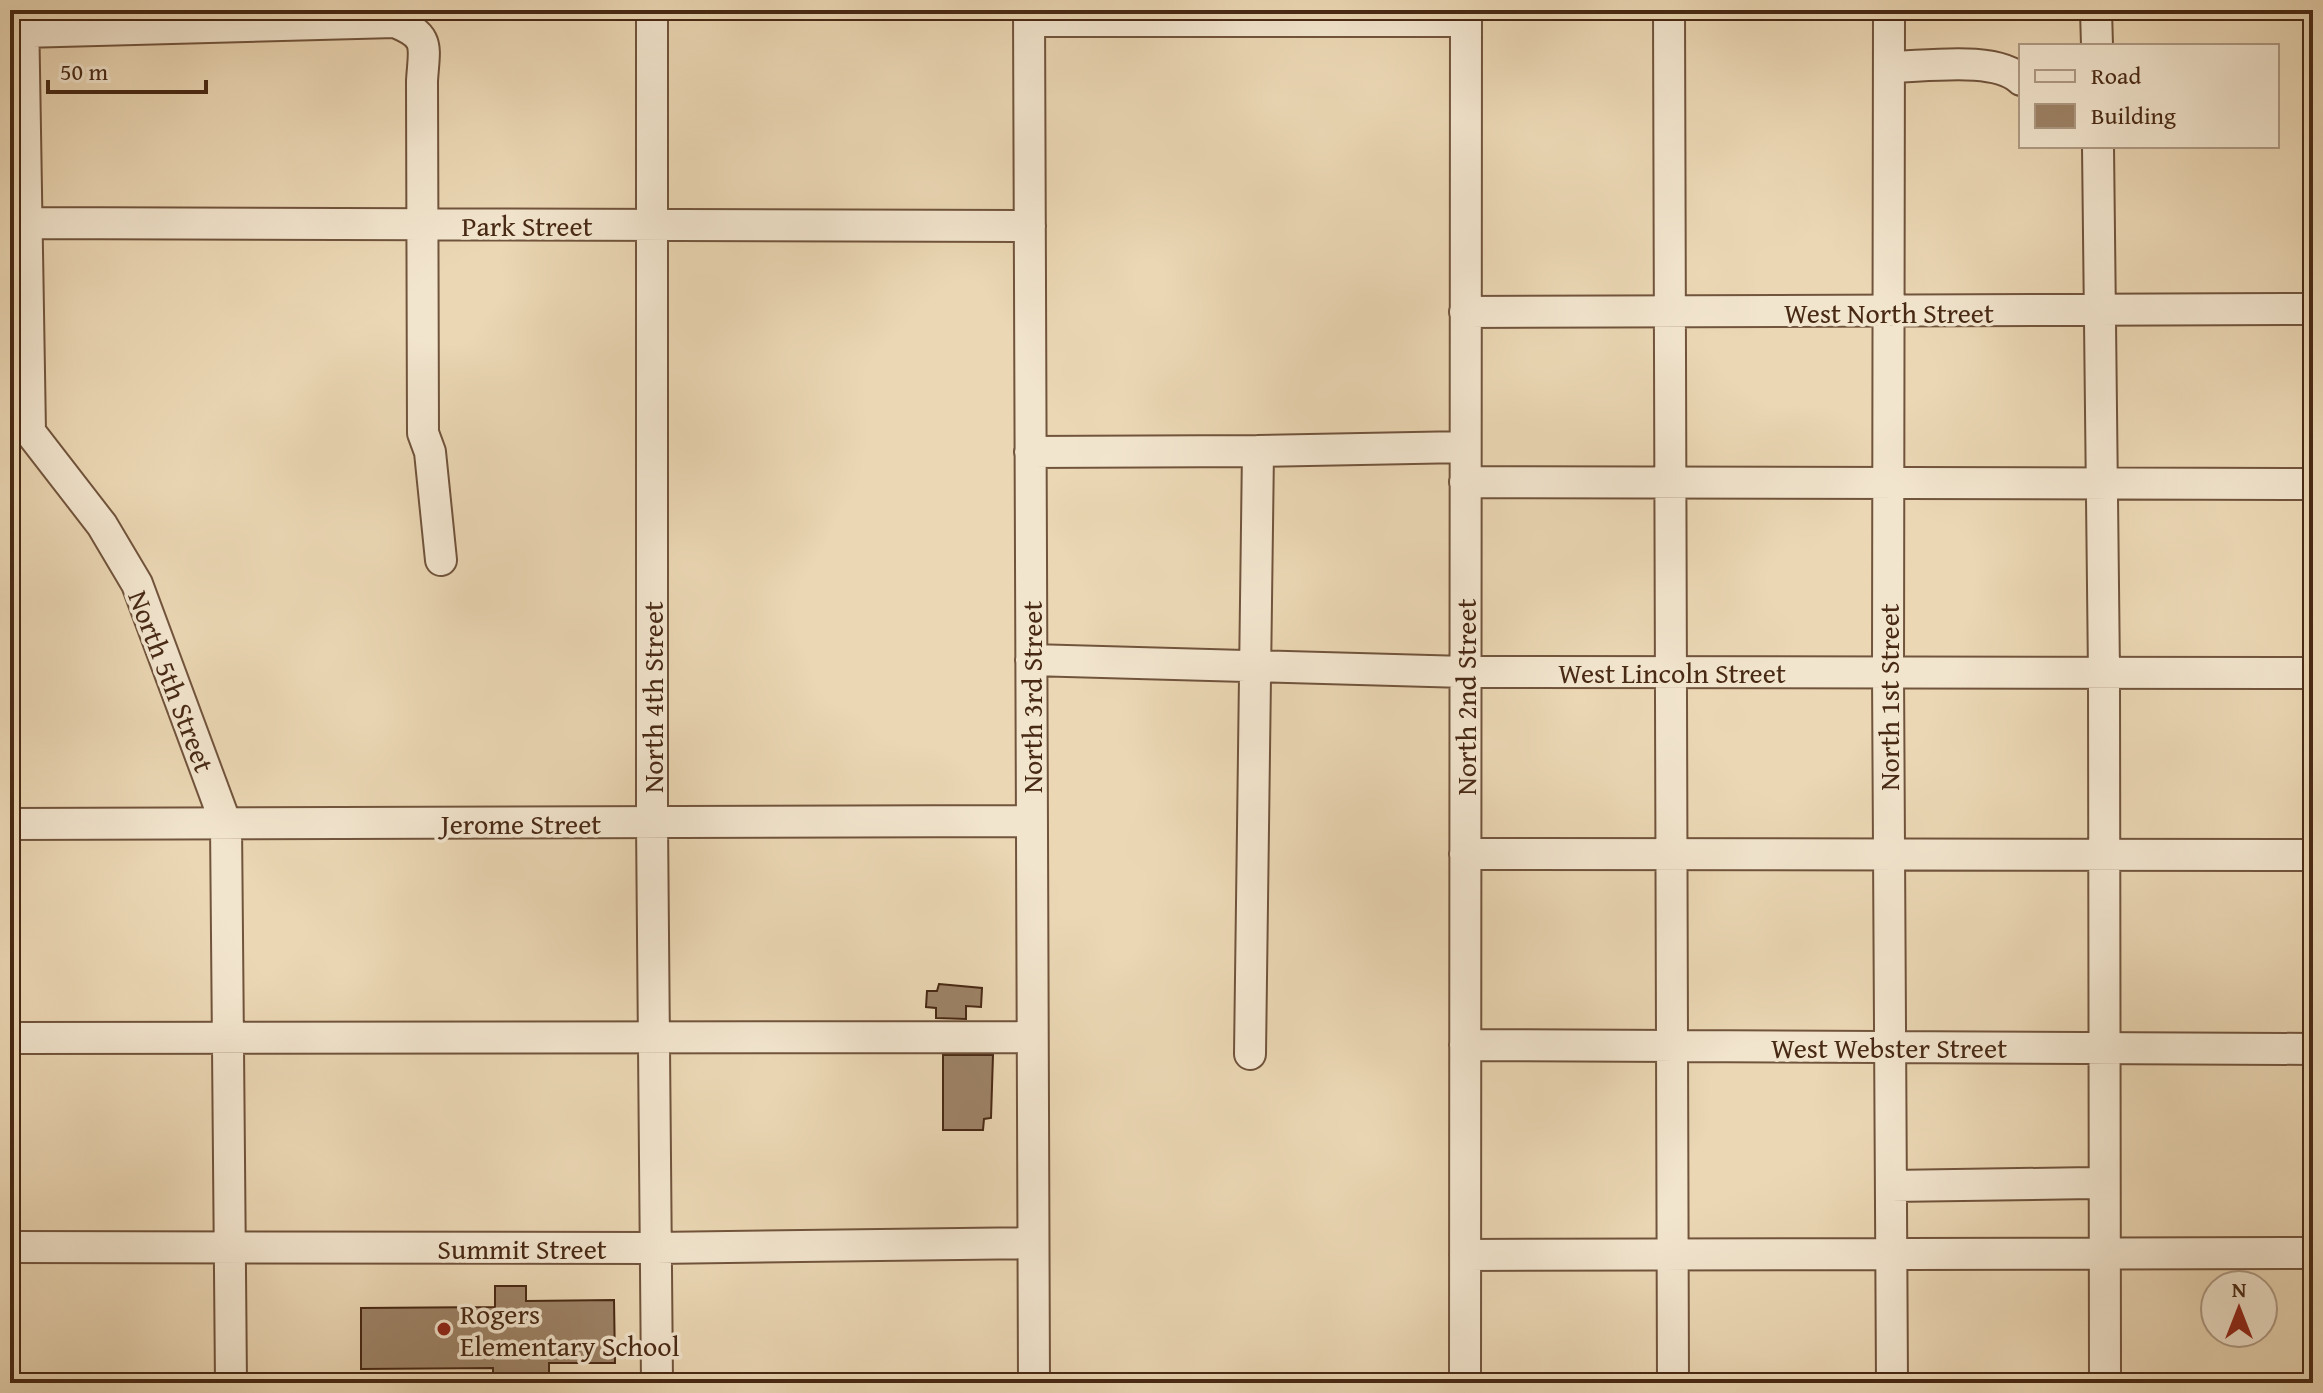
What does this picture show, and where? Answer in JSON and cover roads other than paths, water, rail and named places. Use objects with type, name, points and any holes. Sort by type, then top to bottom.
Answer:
[{"type":"street","name":"North 4th Street","points":[[652,10],[652,822],[657,1383]]},
{"type":"street","points":[[1669,10],[1673,1383]]},
{"type":"street","name":"North 1st Street","points":[[1889,10],[1888,672],[1892,1383]]},
{"type":"street","points":[[2096,10],[2097,44]]},
{"type":"street","points":[[1029,16],[1466,16]]},
{"type":"street","name":"North 3rd Street","points":[[1029,16],[1034,1383]]},
{"type":"street","name":"North 2nd Street","points":[[1465,1383],[1466,16]]},
{"type":"street","points":[[23,21],[395,22],[415,30],[424,44],[423,433],[430,452],[441,560]]},
{"type":"street","name":"North 5th Street","points":[[23,21],[25,223],[20,432],[102,525],[137,584],[226,824],[231,1383]]},
{"type":"street","points":[[1889,67],[1997,67],[2019,78]]},
{"type":"street","points":[[2098,148],[2104,673],[2105,1383]]},
{"type":"street","name":"Park Street","points":[[25,223],[1030,226]]},
{"type":"street","name":"West North Street","points":[[1465,312],[2313,309]]},
{"type":"street","points":[[1030,452],[1465,447]]},
{"type":"street","points":[[1250,1054],[1258,451]]},
{"type":"street","points":[[1465,482],[2313,484]]},
{"type":"street","name":"West Lincoln Street","points":[[1031,660],[1465,672],[2313,673]]},
{"type":"street","name":"Jerome Street","points":[[10,824],[1032,821]]},
{"type":"street","points":[[1465,854],[2313,855]]},
{"type":"street","points":[[10,1038],[1032,1037]]},
{"type":"street","name":"West Webster Street","points":[[1465,1045],[2313,1049]]},
{"type":"street","points":[[1891,1186],[2093,1183]]},
{"type":"street","name":"Summit Street","points":[[10,1247],[656,1248],[1033,1243]]},
{"type":"street","points":[[1465,1255],[2313,1253]]},
{"type":"place","name":"Rogers Elementary School","points":[[444,1329]]}]
